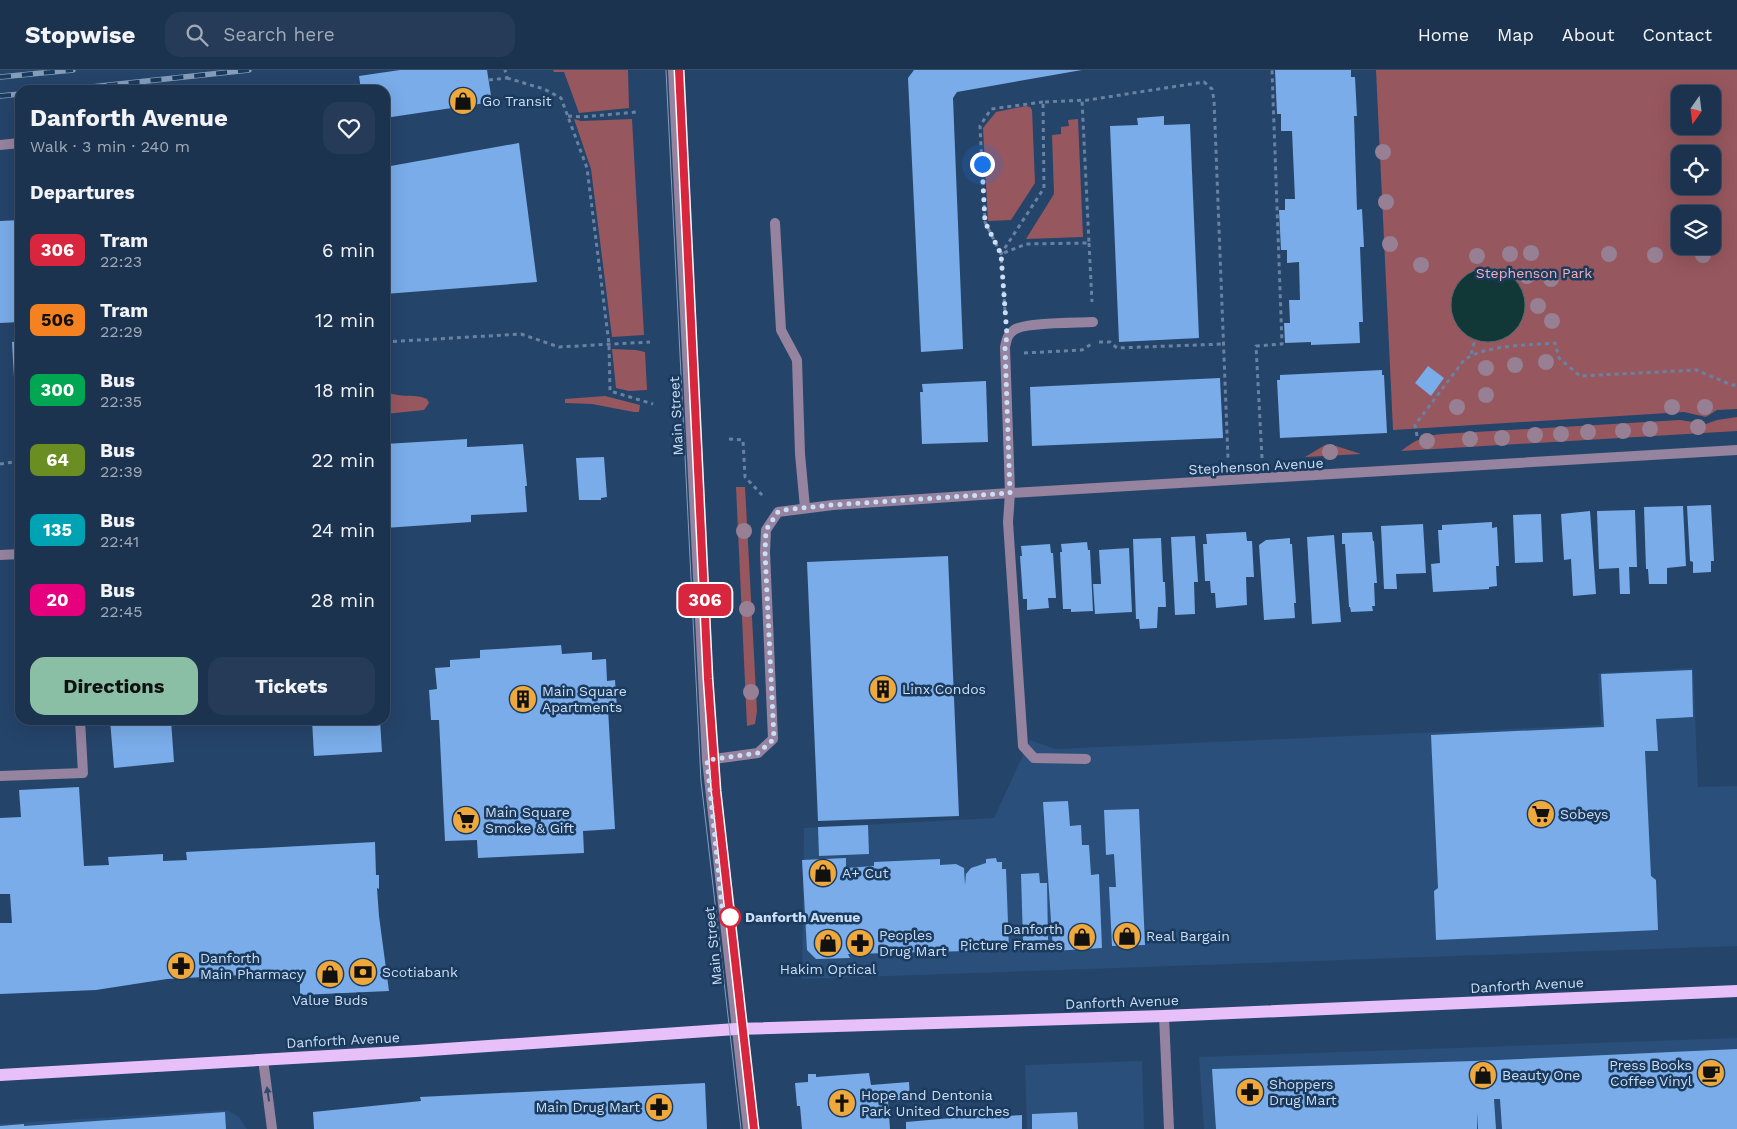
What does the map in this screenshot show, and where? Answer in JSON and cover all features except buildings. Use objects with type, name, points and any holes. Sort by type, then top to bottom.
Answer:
[{"type":"main road","name":"Danforth Avenue","points":[[0,1075],[416,1051],[736,1029],[1164,1016],[1737,991]]},
{"type":"street","name":"Main Street","points":[[673,70],[707,760],[748,1129]]},
{"type":"street","points":[[0,145],[15,144]]},
{"type":"street","points":[[775,223],[781,330],[797,360],[800,454],[805,508]]},
{"type":"street","points":[[1086,759],[1034,758],[1023,746],[1008,522],[1010,493],[1005,347],[1007,336],[1015,328],[1030,325],[1093,322]]},
{"type":"street","name":"Stephenson Avenue","points":[[707,760],[758,753],[774,739],[765,552],[766,530],[778,512],[805,508],[1010,493],[1737,450]]},
{"type":"street","points":[[0,555],[15,554]]},
{"type":"street","points":[[0,776],[83,772],[80,725]]},
{"type":"street","points":[[1164,1016],[1169,1129]]},
{"type":"street","points":[[263,1060],[272,1129]]},
{"type":"path","points":[[505,70],[507,78]]},
{"type":"path","points":[[1262,458],[1256,346],[1282,344],[1272,70]]},
{"type":"path","points":[[489,80],[507,78],[544,89],[561,98],[587,168],[609,344],[610,391],[653,404]]},
{"type":"path","points":[[1007,336],[1001,254],[985,222],[980,126],[991,109],[1043,102],[1082,100],[1204,82],[1212,89],[1214,110],[1228,459]]},
{"type":"path","points":[[1082,100],[1094,342]]},
{"type":"path","points":[[1001,254],[1044,188],[1043,102]]},
{"type":"path","points":[[568,116],[582,118],[637,112]]},
{"type":"path","points":[[1001,254],[1026,244],[1089,243]]},
{"type":"path","points":[[390,342],[521,334],[559,347],[650,342]]},
{"type":"path","points":[[1471,355],[1475,340]]},
{"type":"path","points":[[1024,353],[1082,350],[1094,342],[1110,342],[1117,348],[1224,344]]},
{"type":"path","points":[[1417,436],[1415,426],[1464,360],[1471,355],[1512,346],[1555,344],[1560,358],[1580,376],[1696,370],[1732,385],[1737,384]]},
{"type":"path","points":[[729,439],[743,440],[744,477],[764,497]]},
{"type":"path","points":[[0,464],[15,462]]},
{"type":"shaded area","points":[[1481,268],[1495,268],[1509,274],[1519,284],[1525,298],[1525,312],[1519,326],[1509,336],[1495,342],[1481,342],[1467,336],[1457,326],[1451,312],[1451,298],[1457,284],[1467,274]]},
{"type":"shaded area","points":[[1693,668],[1698,787],[1737,786],[1737,946],[802,979],[804,828],[994,818],[1030,740],[1055,749],[1601,725],[1598,673]]},
{"type":"shaded area","points":[[1737,1038],[1737,1129],[1204,1129],[1199,1057]]},
{"type":"shaded area","points":[[1142,1061],[1144,1129],[1027,1129],[1025,1065]]},
{"type":"shaded area","points":[[227,1110],[239,1117],[247,1129],[0,1129],[0,1124]]},
{"type":"green space","points":[[553,70],[628,70],[629,108],[579,113],[564,72],[554,72]]},
{"type":"green space","name":"Stephenson Park","points":[[1376,70],[1737,70],[1737,409],[1717,410],[1706,417],[1684,412],[1393,430]]},
{"type":"green space","points":[[1026,106],[1032,110],[1035,183],[1011,220],[988,221],[983,128],[996,112]]},
{"type":"green space","points":[[574,119],[581,121],[632,119],[644,335],[612,337],[591,169]]},
{"type":"green space","points":[[1078,119],[1083,237],[1026,239],[1054,194],[1052,135],[1061,134],[1061,127],[1069,126],[1068,120]]},
{"type":"green space","points":[[612,349],[645,352],[647,390],[629,391],[616,388]]},
{"type":"green space","points":[[390,393],[427,399],[429,403],[424,410],[390,413]]},
{"type":"green space","points":[[605,396],[640,405],[639,412],[592,404],[565,403],[565,399]]},
{"type":"green space","points":[[1737,417],[1737,431],[1401,451],[1420,439],[1442,434],[1680,420],[1706,424]]},
{"type":"green space","points":[[1325,445],[1336,446],[1361,454],[1305,457]]},
{"type":"green space","points":[[736,487],[745,487],[757,711],[755,724],[747,726]]},
{"type":"tram line","points":[[666,70],[701,781],[741,1129]]},
{"type":"tram line","points":[[679,70],[717,807],[754,1129]]},
{"type":"tram line","name":"306","points":[[679,70],[708,679],[716,791],[754,1129]]},
{"type":"railway","points":[[0,77],[73,70]]},
{"type":"railway","points":[[110,85],[249,70]]},
{"type":"railway","points":[[0,96],[15,94]]},
{"type":"place","name":"Go Transit","points":[[463,101]]},
{"type":"place","name":"Linx Condos","points":[[883,689]]},
{"type":"place","name":"Main Square Apartments","points":[[523,699]]},
{"type":"place","name":"Sobeys","points":[[1541,814]]},
{"type":"place","name":"Main Square Smoke & Gift","points":[[466,820]]},
{"type":"place","name":"A+ Cut","points":[[823,873]]},
{"type":"place","name":"Danforth Avenue","points":[[730,917]]},
{"type":"place","name":"Real Bargain","points":[[1127,936]]},
{"type":"place","name":"Danforth Picture Frames","points":[[1082,937]]},
{"type":"place","name":"Hakim Optical","points":[[828,943]]},
{"type":"place","name":"Peoples Drug Mart","points":[[860,943]]},
{"type":"place","name":"Danforth Main Pharmacy","points":[[181,966]]},
{"type":"place","name":"Scotiabank","points":[[363,972]]},
{"type":"place","name":"Value Buds","points":[[330,974]]},
{"type":"place","name":"Press Books Coffee Vinyl","points":[[1711,1073]]},
{"type":"place","name":"Beauty One","points":[[1483,1075]]},
{"type":"place","name":"Shoppers Drug Mart","points":[[1250,1092]]},
{"type":"place","name":"Hope and Dentonia Park United Churches","points":[[842,1103]]},
{"type":"place","name":"Main Drug Mart","points":[[659,1107]]},
{"type":"route","points":[[730,917],[723,917],[707,760],[748,756],[758,753],[774,739],[765,552],[766,530],[778,512],[783,510],[1010,493],[1005,347],[1007,336],[1001,254],[985,222],[982,164]]}]
